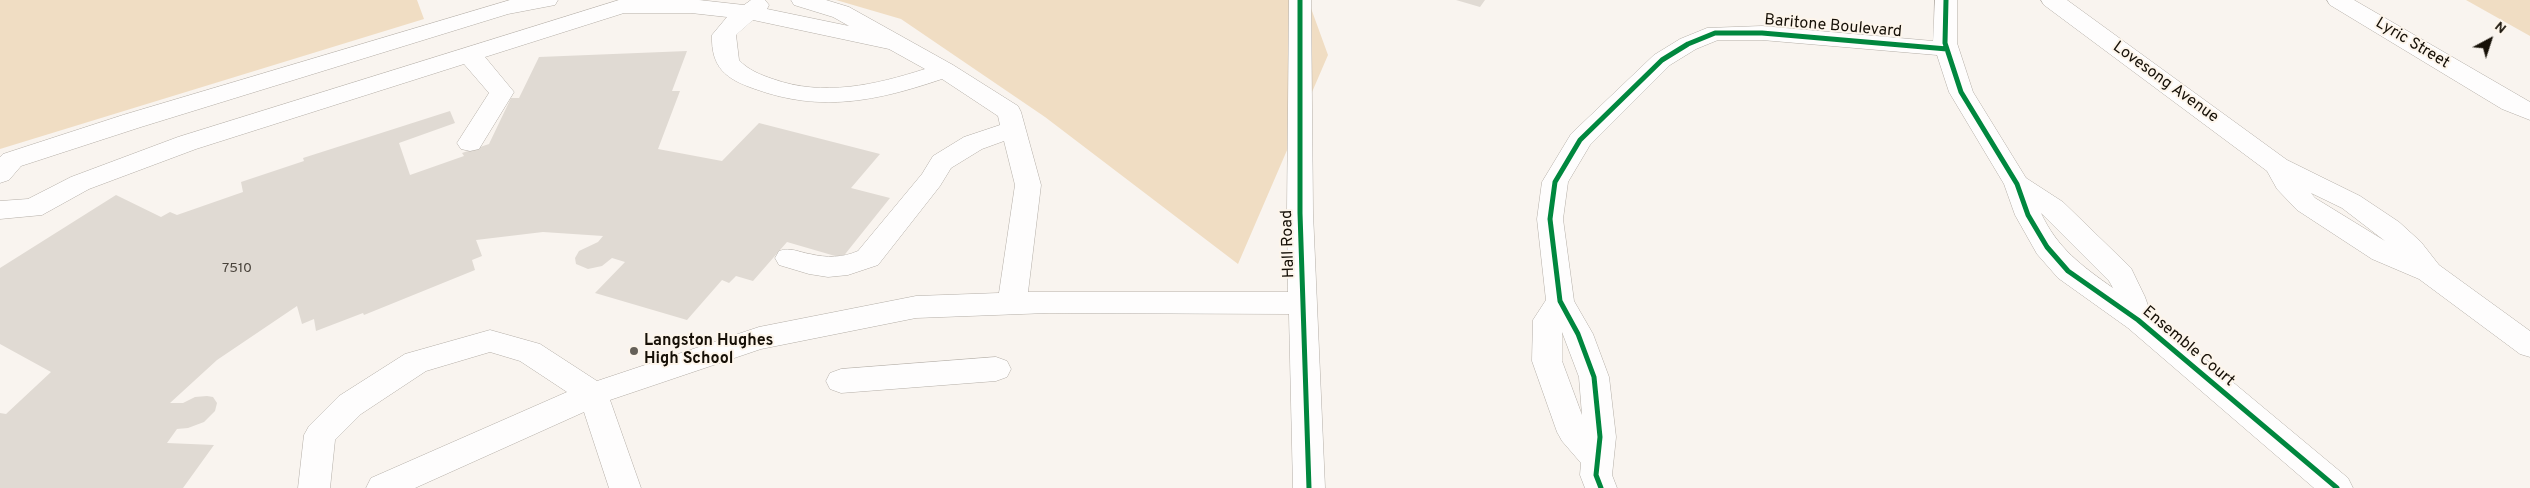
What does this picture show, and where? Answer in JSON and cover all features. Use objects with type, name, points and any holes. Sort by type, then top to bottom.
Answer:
[{"type":"street","points":[[0,174],[12,160],[132,121],[504,8],[547,0]]},
{"type":"street","points":[[802,0],[841,12],[945,70],[1009,112],[1028,185],[1012,303]]},
{"type":"street","name":"Hall Road","points":[[1300,0],[1300,213],[1309,488]]},
{"type":"street","name":"Ensemble Court","points":[[1946,0],[1944,43],[1961,92],[2017,184],[2028,215],[2052,254],[2068,272],[2138,320],[2338,488]]},
{"type":"street","name":"Lovesong Avenue","points":[[2052,0],[2278,166],[2286,183],[2306,204],[2382,252],[2429,272],[2530,346]]},
{"type":"street","name":"Lyric Street","points":[[2338,0],[2520,108],[2530,128]]},
{"type":"street","points":[[0,210],[33,208],[80,183],[187,143],[622,6],[676,3],[757,6],[896,43]]},
{"type":"street","points":[[757,6],[733,24],[724,34],[725,57],[740,74],[770,88],[805,96],[844,97],[898,86],[945,70]]},
{"type":"street","name":"Baritone Boulevard","points":[[1598,474],[1600,437],[1594,377],[1578,334],[1560,301],[1550,219],[1555,182],[1580,140],[1662,60],[1688,44],[1715,33],[1762,33],[1947,50]]},
{"type":"street","points":[[469,54],[502,92],[470,143]]},
{"type":"street","points":[[789,258],[815,267],[835,268],[854,265],[868,258],[931,180],[942,162],[973,143],[1014,129]]},
{"type":"street","name":"Baritone Boulevard","points":[[1560,301],[1548,320],[1547,361],[1573,432],[1598,474]]},
{"type":"street","points":[[382,488],[593,394],[759,338],[916,307],[1012,303],[1303,303]]},
{"type":"street","points":[[314,488],[320,435],[350,405],[416,362],[490,341],[530,352],[593,394],[624,488]]},
{"type":"street","points":[[841,381],[996,369]]},
{"type":"shaded area","points":[[0,0],[417,0],[424,19],[0,149]]},
{"type":"shaded area","points":[[836,0],[1308,0],[1328,55],[1238,264],[1045,117],[901,19]]},
{"type":"shaded area","points":[[2466,0],[2530,0],[2530,36]]},
{"type":"building","points":[[1456,0],[1485,0],[1480,7]]},
{"type":"building","points":[[687,51],[672,91],[680,91],[658,149],[722,161],[759,123],[880,154],[851,188],[890,198],[842,258],[787,242],[753,281],[736,276],[729,283],[722,280],[687,320],[595,293],[625,262],[612,258],[602,266],[588,269],[576,264],[575,258],[579,251],[598,242],[603,236],[543,232],[476,240],[482,256],[472,260],[475,270],[364,315],[363,313],[316,331],[314,319],[302,324],[297,306],[217,360],[170,403],[183,403],[195,397],[207,396],[213,397],[217,403],[215,411],[204,422],[188,428],[177,429],[167,443],[214,445],[183,488],[0,488],[0,413],[6,414],[51,372],[0,344],[0,268],[116,195],[161,217],[170,212],[177,215],[243,192],[241,182],[304,161],[303,158],[450,111],[455,123],[399,143],[410,175],[464,156],[462,153],[489,144],[511,98],[519,98],[539,57]]},
{"type":"cycle path","points":[[1300,0],[1300,213],[1309,488]]},
{"type":"cycle path","points":[[1946,0],[1945,43],[1961,92],[2017,184],[2028,215],[2047,247],[2068,271],[2138,320],[2337,488]]},
{"type":"cycle path","points":[[1601,488],[1596,475],[1600,437],[1594,377],[1578,334],[1560,301],[1550,219],[1555,182],[1580,140],[1662,60],[1688,44],[1715,33],[1762,33],[1947,49]]},
{"type":"place","name":"Langston Hughes High School","points":[[634,351]]}]
